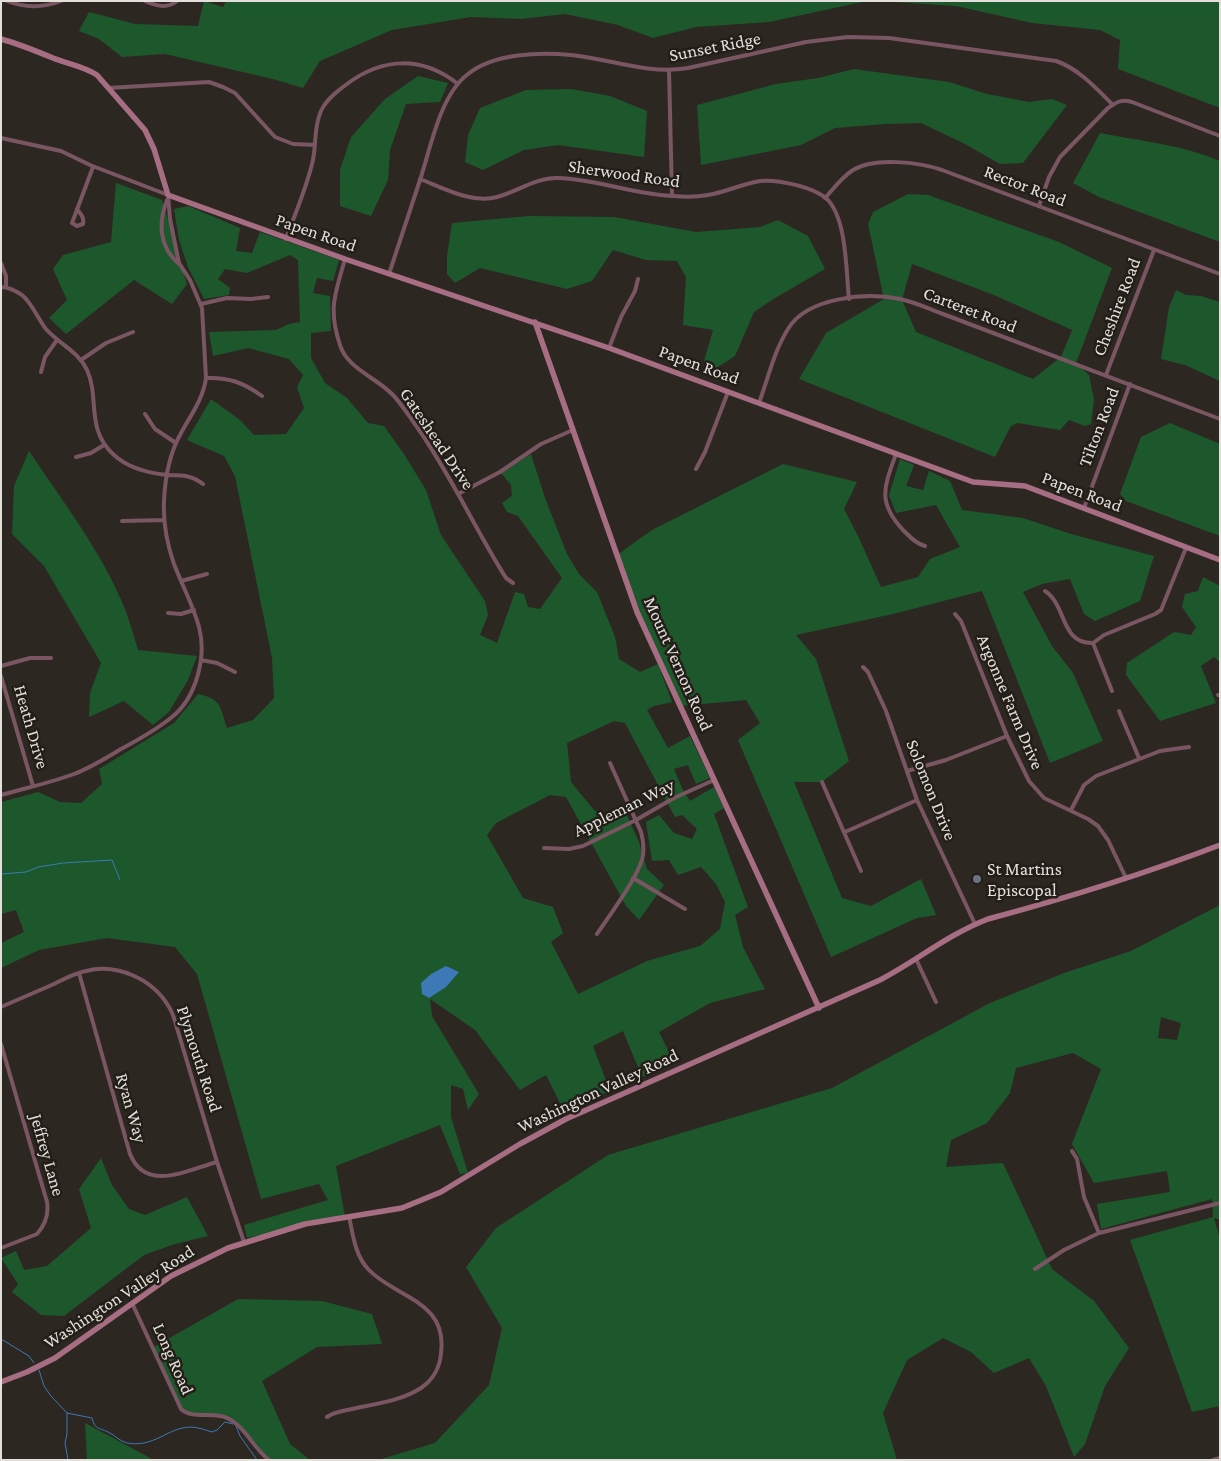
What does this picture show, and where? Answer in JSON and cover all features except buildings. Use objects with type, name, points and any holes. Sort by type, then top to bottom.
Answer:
[{"type":"street","points":[[7,1],[33,7],[61,1]]},
{"type":"street","points":[[145,1],[165,6],[177,1]]},
{"type":"street","name":"Sunset Ridge","points":[[389,274],[448,100],[458,84],[468,74],[484,64],[535,54],[570,55],[648,70],[669,70],[688,68],[824,39],[879,37],[1056,61],[1071,68],[1085,78],[1113,104]]},
{"type":"street","points":[[1,39],[18,43],[90,70],[97,75],[119,102],[141,124],[151,142],[160,166],[180,266]]},
{"type":"street","points":[[286,239],[312,165],[317,121],[321,110],[328,100],[353,80],[377,68],[394,63],[419,65],[443,73],[458,84]]},
{"type":"street","points":[[669,70],[672,196]]},
{"type":"street","points":[[108,88],[209,82],[235,93],[275,138],[293,144],[315,146]]},
{"type":"street","points":[[1039,206],[1049,177],[1060,157],[1113,104],[1129,101],[1220,136]]},
{"type":"street","points":[[1,138],[56,149],[93,167],[167,198]]},
{"type":"street","name":"Rector Road","points":[[826,198],[840,180],[856,168],[875,163],[908,163],[932,166],[1220,274]]},
{"type":"street","points":[[77,209],[93,167]]},
{"type":"street","name":"Sherwood Road","points":[[420,179],[442,188],[481,199],[498,197],[542,180],[557,178],[572,179],[654,195],[672,196],[706,196],[761,181],[796,185],[826,198]]},
{"type":"street","points":[[1,795],[60,779],[82,770],[148,734],[173,717],[179,710],[191,691],[200,660],[200,635],[194,610],[169,548],[164,520],[164,500],[167,475],[176,443],[200,402],[205,388],[203,315],[201,304],[190,280],[169,254],[163,241],[161,220],[167,198]]},
{"type":"street","name":"Papen Road","points":[[167,198],[345,260],[609,348],[978,483],[1005,483],[1025,486],[1220,560]]},
{"type":"street","points":[[826,198],[833,206],[840,221],[849,299]]},
{"type":"street","name":"Cheshire Road","points":[[1106,375],[1154,250]]},
{"type":"street","name":"Gateshead Drive","points":[[345,260],[333,301],[332,311],[343,352],[351,362],[389,391],[398,401],[435,454],[506,578],[513,583]]},
{"type":"street","points":[[1,263],[6,276],[4,287],[24,297],[40,321],[57,340],[81,360],[89,375],[95,420],[104,445],[114,455],[136,469],[167,475],[187,476],[203,484]]},
{"type":"street","points":[[609,348],[621,317],[635,292],[638,279]]},
{"type":"street","points":[[201,304],[227,298],[251,299],[268,297]]},
{"type":"street","name":"Carteret Road","points":[[759,403],[776,352],[788,328],[797,316],[816,306],[870,297],[902,299],[1220,419]]},
{"type":"street","name":"Mount Vernon Road","points":[[535,322],[637,612],[818,1008]]},
{"type":"street","points":[[541,340],[546,331],[552,328]]},
{"type":"street","points":[[81,360],[106,343],[133,332]]},
{"type":"street","points":[[41,372],[46,355],[57,340]]},
{"type":"street","points":[[206,378],[234,380],[246,385],[262,396]]},
{"type":"street","name":"Tilton Road","points":[[1084,508],[1130,384]]},
{"type":"street","points":[[696,468],[705,452],[728,392]]},
{"type":"street","points":[[145,414],[155,429],[176,443]]},
{"type":"street","points":[[458,494],[500,472],[542,444],[573,430]]},
{"type":"street","points":[[76,457],[91,453],[104,445]]},
{"type":"street","points":[[896,454],[885,486],[886,504],[894,520],[905,532],[915,541],[925,546]]},
{"type":"street","points":[[122,521],[164,520]]},
{"type":"street","points":[[1045,591],[1052,597],[1071,635],[1082,642],[1093,643],[1104,635],[1161,610],[1186,548]]},
{"type":"street","points":[[181,581],[207,574]]},
{"type":"street","points":[[168,613],[181,614],[194,610]]},
{"type":"street","name":"Argonne Farm Drive","points":[[955,614],[961,622],[1022,770],[1037,791],[1052,803],[1070,810],[1098,826],[1108,840],[1126,878]]},
{"type":"street","points":[[1093,643],[1112,692]]},
{"type":"street","points":[[1,666],[30,658],[51,658]]},
{"type":"street","points":[[200,660],[217,663],[235,672]]},
{"type":"street","name":"Solomon Drive","points":[[863,667],[868,672],[886,711],[917,800],[975,924]]},
{"type":"street","name":"Heath Drive","points":[[1,676],[34,786]]},
{"type":"street","points":[[1119,711],[1138,758]]},
{"type":"street","points":[[907,771],[946,760],[1007,736]]},
{"type":"street","points":[[1070,810],[1084,785],[1096,776],[1160,750],[1189,747]]},
{"type":"street","points":[[597,934],[633,878],[643,856],[642,838],[636,820],[610,763]]},
{"type":"street","name":"Appleman Way","points":[[544,848],[575,848],[636,820],[674,798],[714,780]]},
{"type":"street","points":[[822,782],[861,871]]},
{"type":"street","points":[[845,832],[917,800]]},
{"type":"street","name":"Washington Valley Road","points":[[2,1380],[27,1372],[55,1358],[171,1276],[221,1251],[244,1242],[305,1224],[402,1208],[429,1198],[566,1119],[880,980],[948,937],[975,924],[1087,892],[1220,845]]},
{"type":"street","points":[[633,878],[685,909]]},
{"type":"street","points":[[916,959],[936,1002]]},
{"type":"street","name":"Plymouth Road","points":[[1,1007],[79,973],[103,969],[133,976],[152,986],[172,1012],[217,1162],[244,1242]]},
{"type":"street","name":"Ryan Way","points":[[79,973],[130,1154],[135,1164],[143,1172],[157,1177],[168,1176],[217,1162]]},
{"type":"street","name":"Jeffrey Lane","points":[[1,1044],[48,1212],[37,1234],[1,1248]]},
{"type":"street","points":[[1072,1151],[1077,1159],[1084,1197],[1099,1233]]},
{"type":"street","points":[[1035,1269],[1064,1250],[1099,1233],[1220,1203]]},
{"type":"street","points":[[327,1417],[337,1412],[401,1397],[420,1389],[436,1372],[442,1348],[442,1339],[437,1323],[427,1309],[374,1275],[364,1264],[355,1246],[349,1216]]},
{"type":"street","name":"Long Road","points":[[132,1303],[181,1409],[192,1414],[226,1417],[239,1426],[258,1451],[269,1460]]},
{"type":"street","points":[[1213,1460],[1220,1458]]},
{"type":"green space","points":[[204,1],[223,7],[226,1],[867,1],[769,22],[696,27],[653,38],[618,25],[565,14],[521,19],[471,17],[392,30],[320,61],[303,88],[273,79],[165,54],[122,57],[99,39],[79,31],[89,12],[135,24],[198,26]]},
{"type":"green space","points":[[879,1],[1220,1],[1220,108],[1118,69],[1120,40],[1100,30],[1032,23],[956,6]]},
{"type":"green space","points":[[854,69],[949,82],[987,94],[1029,102],[1052,99],[1067,105],[1023,163],[1000,164],[965,144],[921,123],[835,128],[801,145],[701,165],[697,105],[776,84],[818,78]]},
{"type":"green space","points":[[418,76],[448,83],[440,102],[406,104],[390,150],[388,180],[371,216],[340,206],[340,170],[351,137],[385,99]]},
{"type":"green space","points":[[571,89],[610,96],[647,111],[644,157],[558,145],[524,150],[483,170],[465,162],[468,135],[480,108],[526,90]]},
{"type":"green space","points":[[1100,133],[1176,147],[1220,161],[1220,242],[1099,197],[1073,183]]},
{"type":"green space","points":[[116,183],[162,200],[187,284],[172,304],[134,280],[66,334],[49,318],[67,300],[53,269],[63,255],[111,242]]},
{"type":"green space","points":[[908,194],[928,195],[1059,242],[1112,268],[1076,363],[1089,375],[1094,400],[1091,424],[1085,426],[1069,420],[1060,430],[1018,423],[1011,426],[995,457],[799,379],[826,333],[884,299],[868,224],[873,212]],"holes":[[[912,264],[994,295],[1072,330],[1061,357],[1033,379],[916,332],[902,300]]]},
{"type":"green space","points":[[188,206],[240,228],[236,251],[252,253],[260,232],[339,260],[333,281],[317,278],[313,293],[330,296],[331,331],[311,333],[311,358],[325,383],[347,398],[368,423],[384,426],[404,454],[426,490],[441,535],[485,601],[488,615],[480,635],[497,643],[515,592],[524,594],[528,607],[540,609],[562,578],[518,516],[507,512],[502,503],[512,496],[511,485],[501,473],[531,454],[545,498],[567,554],[579,574],[597,592],[615,637],[619,659],[640,672],[658,664],[672,702],[654,706],[647,710],[668,748],[690,736],[710,778],[696,784],[688,765],[674,769],[682,788],[690,801],[714,787],[724,808],[714,814],[748,907],[735,915],[743,947],[765,989],[710,1003],[659,1032],[674,1062],[642,1077],[623,1031],[593,1046],[610,1091],[564,1111],[546,1075],[520,1090],[475,1030],[430,999],[432,1016],[479,1094],[468,1110],[463,1089],[451,1085],[451,1117],[468,1173],[460,1174],[440,1125],[336,1166],[345,1217],[247,1238],[244,1225],[328,1200],[319,1184],[261,1199],[197,974],[175,947],[107,938],[39,950],[1,968],[1,943],[24,932],[16,910],[1,914],[1,802],[38,792],[60,802],[81,803],[102,784],[99,769],[174,723],[198,694],[216,701],[221,709],[227,728],[253,720],[274,698],[272,658],[235,476],[224,456],[187,440],[211,399],[240,420],[254,435],[286,434],[304,408],[297,387],[303,375],[289,359],[248,348],[213,356],[209,332],[276,330],[289,324],[300,322],[298,260],[290,255],[247,273],[225,269],[218,279],[230,288],[229,295],[204,299],[188,267],[179,240],[174,209]],"holes":[[[614,721],[625,723],[675,817],[682,815],[697,829],[692,839],[674,833],[659,815],[646,822],[652,861],[669,860],[678,875],[701,867],[716,884],[725,902],[720,929],[700,946],[647,961],[578,994],[551,942],[563,933],[553,907],[523,898],[487,835],[496,823],[550,795],[566,797],[626,906],[639,920],[664,885],[647,869],[639,842],[626,813],[608,819],[594,810],[571,782],[567,743]]]},
{"type":"green space","points":[[529,216],[614,217],[696,232],[760,227],[778,220],[808,236],[825,269],[754,312],[735,356],[713,370],[704,361],[713,330],[683,325],[686,277],[677,261],[646,260],[613,250],[592,281],[567,289],[480,268],[455,283],[447,274],[447,256],[452,223]]},
{"type":"green space","points":[[1176,290],[1186,295],[1201,296],[1220,302],[1220,381],[1185,365],[1161,359],[1169,307]]},
{"type":"green space","points":[[1170,423],[1220,444],[1220,536],[1126,501],[1120,494],[1141,437]]},
{"type":"green space","points":[[29,451],[105,567],[125,609],[138,650],[197,656],[188,680],[169,712],[153,725],[124,701],[89,717],[90,693],[101,663],[44,566],[12,534],[14,486]]},
{"type":"green space","points":[[900,459],[914,465],[906,486],[923,490],[929,471],[950,481],[962,510],[1023,518],[1071,534],[1154,556],[1140,601],[1095,621],[1084,614],[1070,579],[1042,584],[1023,592],[1052,646],[1073,673],[1103,741],[1050,763],[982,591],[893,614],[796,635],[816,659],[849,761],[822,782],[794,782],[842,898],[871,906],[921,879],[936,915],[917,918],[831,957],[738,740],[760,723],[746,700],[680,706],[637,612],[617,555],[652,530],[783,464],[857,482],[844,509],[881,587],[918,577],[930,559],[960,547],[936,505],[896,513],[889,495]]},
{"type":"green space","points":[[1203,577],[1220,586],[1220,662],[1214,657],[1201,666],[1216,703],[1160,721],[1126,675],[1127,663],[1174,632],[1191,635],[1196,627],[1182,607],[1185,594],[1198,591]]},
{"type":"green space","points":[[1220,905],[1220,1220],[1214,1218],[1220,1239],[1220,1406],[1192,1412],[1130,1240],[1213,1217],[1212,1199],[1101,1229],[1097,1204],[1170,1192],[1167,1171],[1094,1183],[1072,1144],[1101,1069],[1073,1053],[1016,1068],[1010,1093],[987,1123],[951,1140],[946,1167],[1003,1163],[1052,1269],[1094,1301],[1129,1348],[1105,1386],[1085,1444],[1074,1457],[1046,1386],[1029,1358],[994,1373],[971,1352],[943,1338],[907,1360],[883,1413],[897,1460],[378,1460],[435,1443],[489,1385],[502,1328],[466,1267],[496,1228],[608,1155],[832,1088],[990,1003],[1064,973],[1131,951]],"holes":[[[1161,1017],[1181,1023],[1177,1040],[1158,1038]]]},
{"type":"green space","points":[[101,1158],[112,1185],[129,1209],[145,1215],[187,1197],[208,1236],[175,1244],[144,1255],[64,1316],[41,1315],[12,1292],[18,1284],[1,1258],[16,1251],[24,1270],[47,1266],[91,1228],[79,1189]]},
{"type":"green space","points":[[238,1299],[322,1301],[372,1314],[382,1344],[317,1347],[262,1381],[290,1444],[310,1460],[269,1460],[239,1426],[225,1417],[184,1412],[152,1348]]},
{"type":"green space","points":[[85,1423],[154,1460],[87,1460]]},
{"type":"water","points":[[446,966],[459,972],[446,987],[429,998],[422,994],[421,983],[431,974]]},
{"type":"waterway","points":[[1,874],[26,872],[38,867],[63,863],[112,860],[120,880]]},
{"type":"waterway","points":[[1,1339],[29,1356],[34,1363]]},
{"type":"waterway","points":[[39,1370],[44,1386],[67,1413],[92,1418],[97,1428],[127,1443],[145,1443],[182,1428],[193,1427],[212,1432],[225,1422],[233,1424]]},
{"type":"waterway","points":[[67,1413],[65,1443],[68,1460]]},
{"type":"waterway","points":[[236,1426],[240,1436],[257,1460]]},
{"type":"place","name":"St Martins Episcopal","points":[[977,879]]}]
